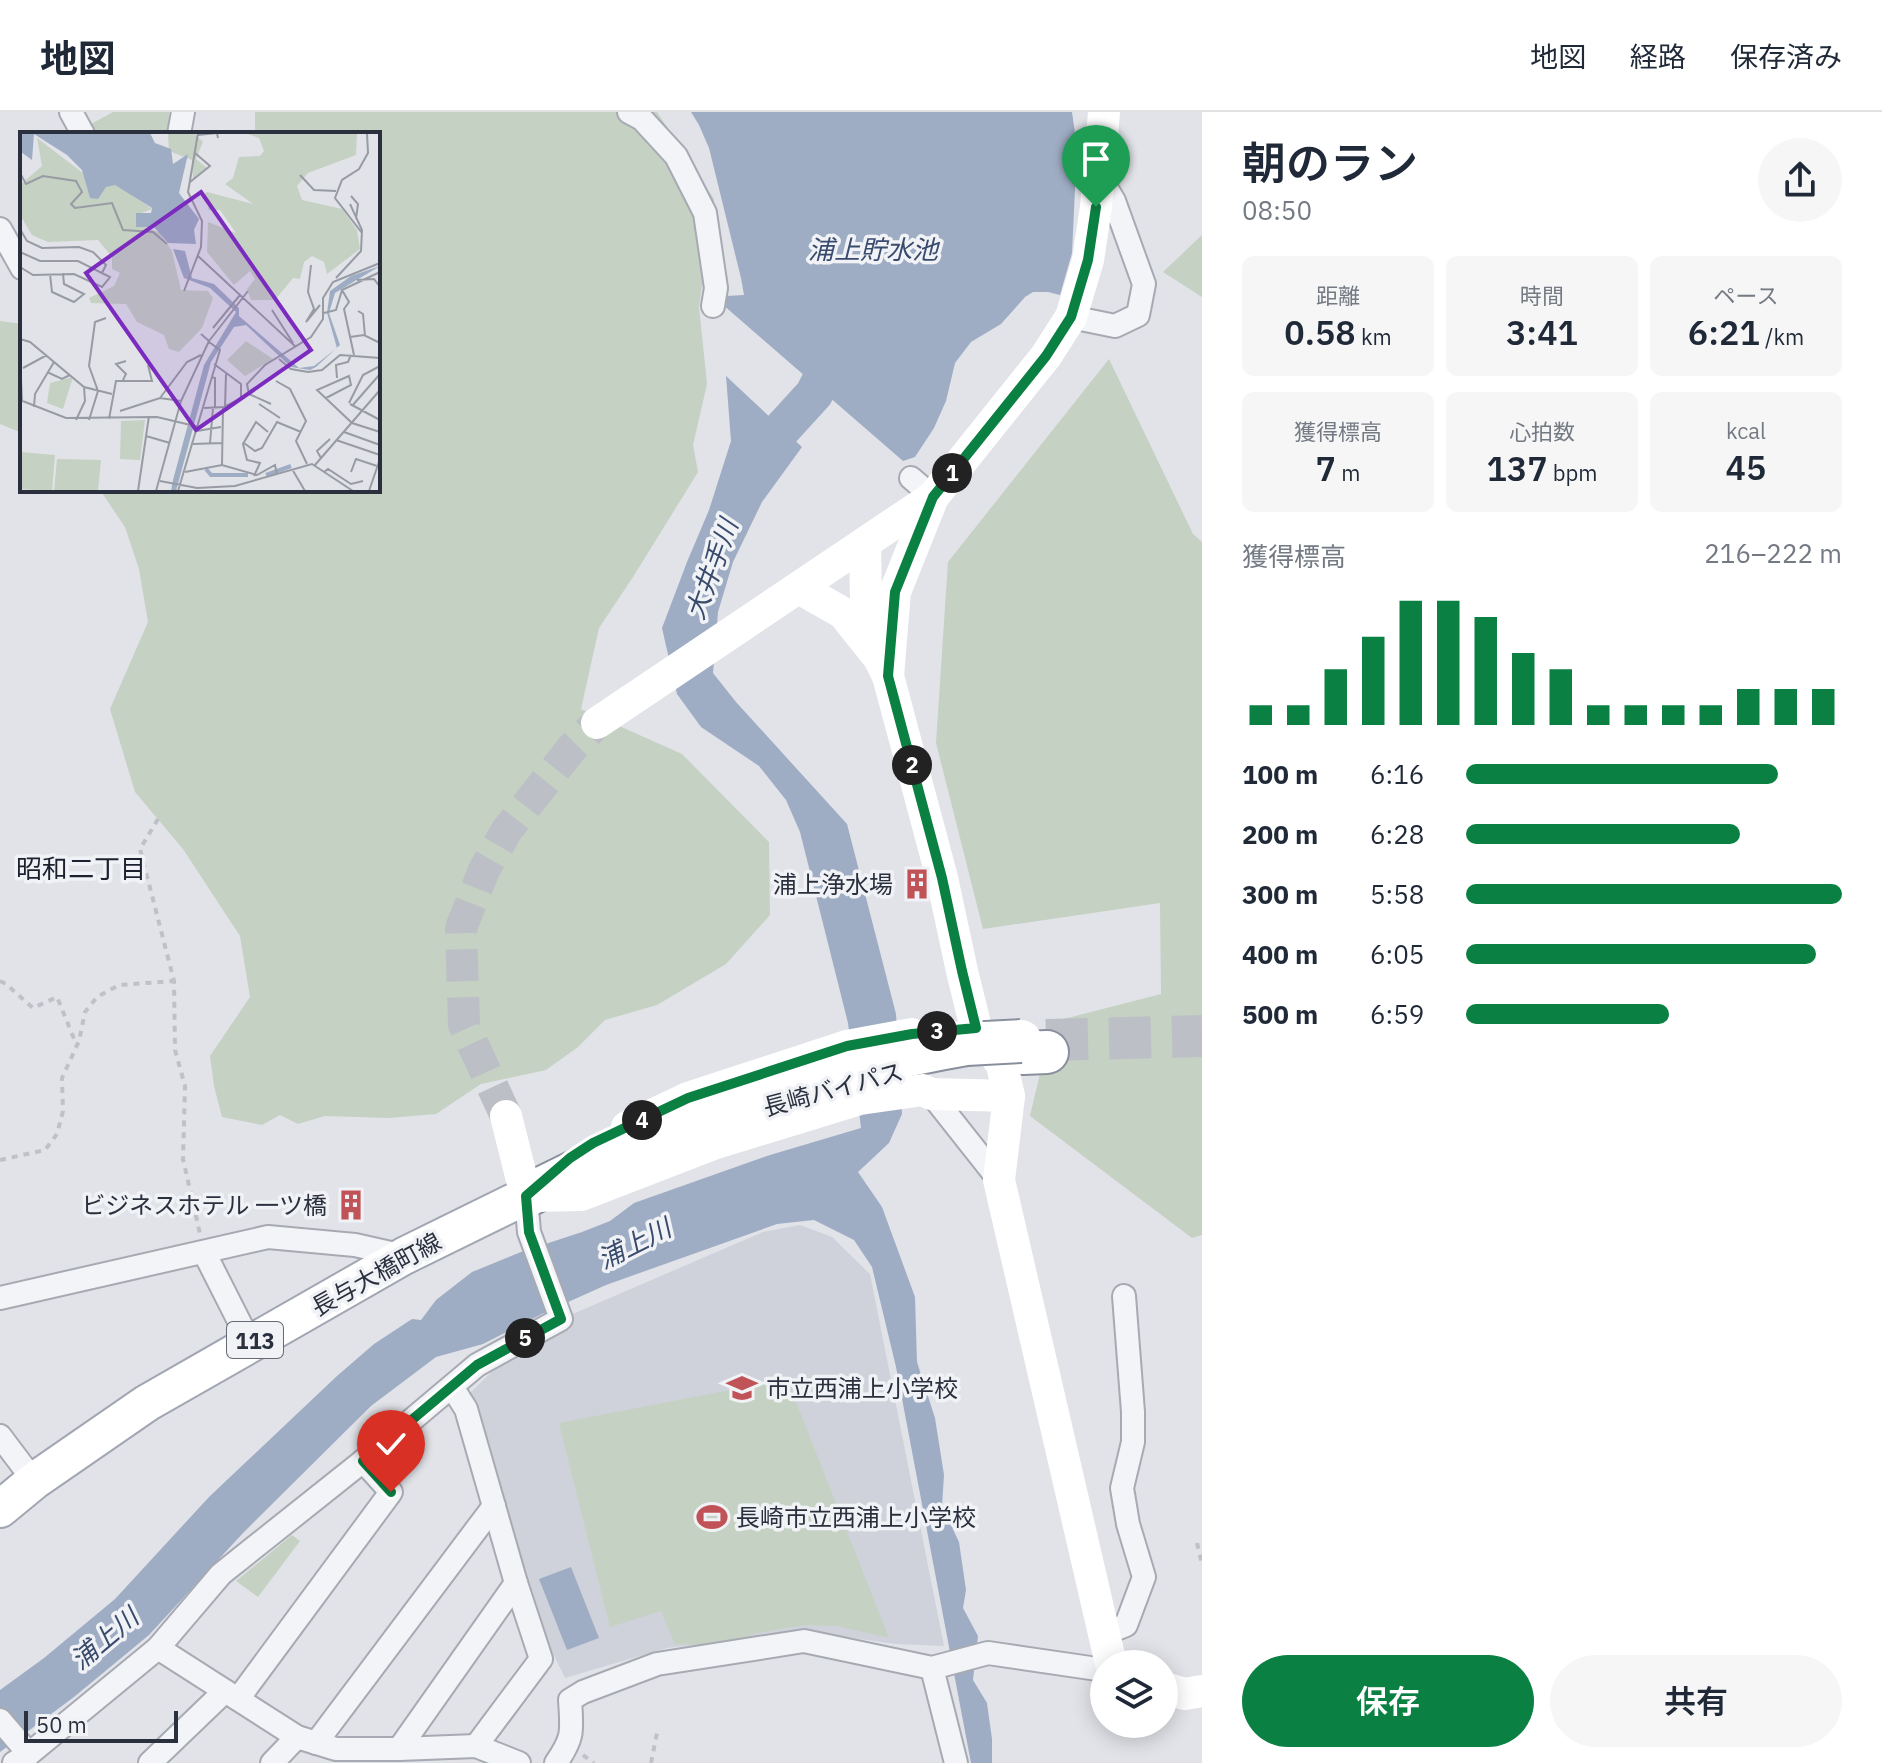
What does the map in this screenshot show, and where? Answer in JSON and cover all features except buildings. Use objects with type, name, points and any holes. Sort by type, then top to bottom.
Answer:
[{"type":"highway","name":"長崎バイパス","points":[[528,1214],[663,1132],[773,1092],[855,1073],[919,1068],[971,1043],[1034,1046]]},
{"type":"main road","name":"長与大橋町線","points":[[0,1509],[34,1481],[147,1403],[404,1256],[528,1214]]},
{"type":"street","points":[[71,112],[82,132]]},
{"type":"street","points":[[179,132],[183,112]]},
{"type":"street","points":[[629,112],[642,119],[676,156],[705,213],[716,288],[713,306]]},
{"type":"street","points":[[609,716],[865,543],[922,488],[1046,356],[1071,317],[1088,260],[1104,112]]},
{"type":"street","points":[[1071,317],[1115,326],[1138,315],[1144,284],[1114,201],[1099,176]]},
{"type":"street","points":[[0,229],[20,264]]},
{"type":"street","points":[[883,667],[895,592],[922,488]]},
{"type":"street","points":[[865,543],[866,601],[942,878],[962,971],[971,1043],[1002,1065],[1009,1096],[999,1180],[1107,1649]]},
{"type":"street","points":[[799,588],[843,613],[883,667]]},
{"type":"street","points":[[919,1068],[1009,1096]]},
{"type":"street","points":[[919,1068],[999,1180]]},
{"type":"street","points":[[528,1214],[570,1158],[593,1143],[688,1098],[855,1073]]},
{"type":"street","points":[[528,1214],[713,1144],[855,1073]]},
{"type":"street","points":[[0,1720],[21,1759],[158,1648],[221,1574],[477,1365],[561,1319],[528,1214],[506,1116]]},
{"type":"street","points":[[0,1298],[268,1237],[355,1245],[404,1256]]},
{"type":"street","points":[[204,1252],[250,1343]]},
{"type":"street","points":[[1107,1649],[1126,1625],[1144,1577],[1128,1524],[1122,1488],[1133,1442],[1124,1296]]},
{"type":"street","points":[[452,1387],[466,1409],[541,1659],[476,1746]]},
{"type":"street","points":[[0,1436],[34,1481]]},
{"type":"street","points":[[150,1763],[232,1695],[391,1492],[363,1461]]},
{"type":"street","points":[[272,1763],[306,1740],[494,1506]]},
{"type":"street","points":[[399,1749],[516,1583]]},
{"type":"street","points":[[556,1763],[569,1744],[570,1700],[583,1692],[657,1664],[804,1641],[932,1668],[988,1653],[1090,1668]]},
{"type":"street","points":[[158,1648],[306,1740],[336,1749],[476,1746],[519,1763]]},
{"type":"street","points":[[932,1668],[956,1763]]},
{"type":"street","points":[[1178,1692],[1202,1691]]},
{"type":"path","points":[[158,819],[140,849],[174,981],[175,1050],[185,1086],[183,1159],[204,1252]]},
{"type":"path","points":[[0,981],[33,1008],[57,997],[77,1046]]},
{"type":"path","points":[[0,1160],[45,1150],[57,1134],[63,1111],[62,1078],[77,1046],[85,1012],[97,997],[119,985],[174,981]]},
{"type":"path","points":[[1197,1543],[1202,1564]]},
{"type":"path","points":[[651,1763],[657,1733]]},
{"type":"shaded area","name":"長崎市立西浦上小学校","points":[[800,1225],[832,1237],[870,1274],[944,1646],[895,1644],[813,1632],[667,1648],[565,1678],[523,1592],[470,1393],[502,1362],[561,1319],[763,1232]]},
{"type":"green space","points":[[113,112],[169,112],[168,132],[95,132],[91,124]]},
{"type":"green space","points":[[255,112],[657,112],[714,199],[699,307],[707,384],[693,445],[698,472],[599,628],[581,709],[682,754],[769,842],[770,915],[726,964],[657,1005],[605,1020],[578,1047],[546,1070],[481,1084],[436,1114],[389,1118],[325,1116],[298,1124],[280,1115],[262,1125],[222,1117],[210,1056],[250,997],[240,936],[183,849],[135,792],[110,709],[148,622],[139,569],[125,527],[101,492],[380,492],[380,132],[255,131]]},
{"type":"green space","points":[[1202,235],[1202,297],[1163,272]]},
{"type":"green space","points":[[0,321],[20,324],[20,432],[0,424]]},
{"type":"green space","points":[[1109,359],[1193,534],[1202,542],[1202,1235],[1192,1238],[1030,1116],[1052,1022],[1161,994],[1160,903],[983,929],[936,743],[948,562]]},
{"type":"green space","name":"長崎市立西浦上小学校","points":[[787,1379],[889,1638],[837,1626],[805,1625],[758,1633],[718,1646],[675,1644],[661,1611],[610,1627],[559,1423]]},
{"type":"green space","points":[[292,1535],[300,1541],[258,1597],[236,1581]]},
{"type":"water","name":"浦上貯水池","points":[[691,112],[1072,112],[1077,147],[1072,253],[1060,295],[1033,292],[1001,324],[971,342],[955,363],[946,401],[934,428],[915,457],[903,461],[722,304],[726,296],[744,295],[709,148]]},
{"type":"water","name":"浦上川","points":[[726,376],[802,447],[762,502],[733,562],[718,612],[713,673],[847,824],[896,1014],[902,1114],[889,1143],[858,1172],[882,1207],[915,1297],[917,1362],[935,1418],[944,1475],[942,1506],[959,1542],[966,1590],[963,1608],[978,1636],[973,1680],[987,1703],[992,1763],[971,1763],[896,1367],[872,1267],[854,1240],[814,1220],[777,1224],[606,1285],[483,1344],[436,1357],[371,1406],[243,1533],[149,1635],[74,1697],[0,1752],[0,1690],[115,1599],[209,1497],[337,1376],[374,1344],[412,1319],[421,1320],[436,1300],[472,1272],[610,1221],[634,1203],[770,1155],[861,1128],[848,1023],[800,832],[786,800],[759,766],[701,727],[677,694],[662,628],[709,510],[731,441]]},
{"type":"water","points":[[571,1567],[599,1638],[567,1650],[539,1579]]},
{"type":"waterway","name":"大井手川","points":[[755,470],[772,440],[814,394],[840,343]]},
{"type":"tunnel","points":[[506,1116],[464,1025],[461,928],[484,870],[507,830],[572,748],[597,723]]},
{"type":"tunnel","points":[[1046,1040],[1202,1036]]},
{"type":"place","name":"浦上浄水場","points":[[917,884]]},
{"type":"place","name":"ビジネスホテル 一ツ橋","points":[[351,1205]]},
{"type":"place","name":"市立西浦上小学校","points":[[742,1388]]},
{"type":"place","name":"長崎市立西浦上小学校","points":[[712,1517]]},
{"type":"district","name":"昭和二丁目","points":[[81,868]]},
{"type":"route","points":[[391,1492],[363,1461],[477,1365],[561,1319],[529,1232],[526,1196],[570,1158],[593,1143],[688,1098],[847,1046],[912,1034],[976,1028],[942,878],[888,676],[895,592],[933,497],[1046,356],[1071,317],[1088,260],[1096,207]]}]
